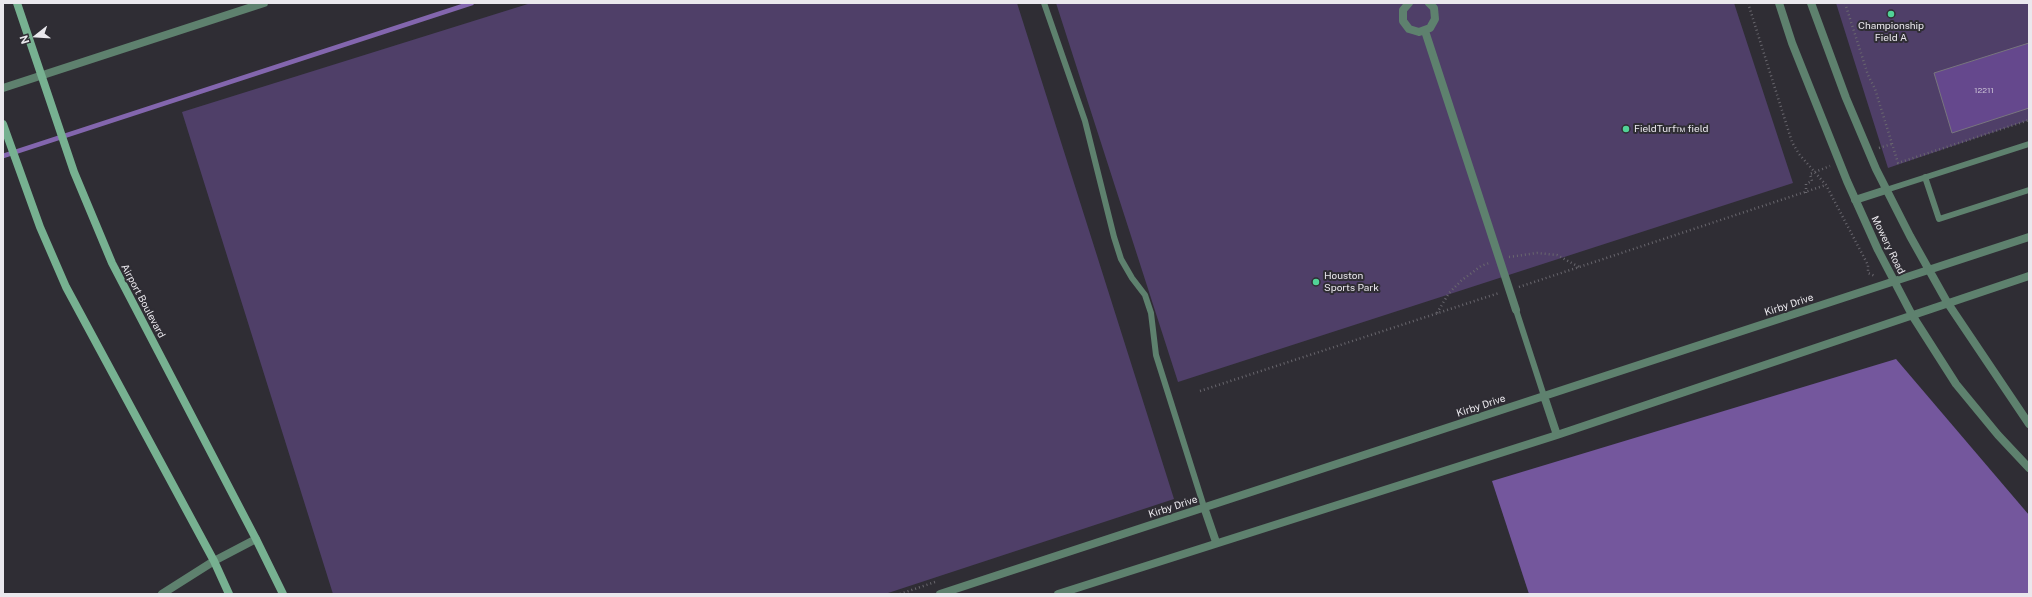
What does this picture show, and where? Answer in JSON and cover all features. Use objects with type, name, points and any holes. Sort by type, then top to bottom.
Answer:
[{"type":"main road","name":"Airport Boulevard","points":[[17,3],[40,76],[74,172],[112,263],[256,539],[283,594]]},
{"type":"main road","points":[[3,124],[40,227],[66,287],[214,561],[229,594]]},
{"type":"street","points":[[3,88],[264,3]]},
{"type":"street","points":[[1409,3],[1403,10],[1402,15],[1406,25],[1414,31],[1425,31],[1430,28],[1435,19],[1434,8],[1430,3]]},
{"type":"street","name":"Mowery Road","points":[[1779,3],[1816,105],[1855,200],[1894,282],[1912,315],[1956,384],[1998,435],[2029,468]]},
{"type":"street","points":[[1811,3],[1846,98],[1886,190],[1947,302],[2029,424]]},
{"type":"street","points":[[1425,31],[1516,310]]},
{"type":"street","points":[[1855,200],[1886,190]]},
{"type":"street","name":"Kirby Drive","points":[[944,593],[2029,237]]},
{"type":"street","points":[[1058,594],[1216,542],[1557,435],[1947,302],[2029,276]]},
{"type":"street","points":[[1544,396],[1557,435]]},
{"type":"street","points":[[1204,507],[1216,542]]},
{"type":"street","points":[[162,594],[214,561],[256,539]]},
{"type":"lane","points":[[1044,3],[1085,121],[1114,237],[1122,259],[1132,278],[1145,295],[1151,313],[1156,355],[1204,507]]},
{"type":"lane","points":[[1886,190],[2029,144]]},
{"type":"lane","points":[[1925,177],[1938,219],[2029,190]]},
{"type":"lane","points":[[1516,310],[1544,396]]},
{"type":"path","points":[[1748,3],[1792,142],[1799,154],[1826,185],[1868,265],[1868,273],[1875,277]]},
{"type":"path","points":[[1845,3],[1898,163],[2029,120]]},
{"type":"path","points":[[1877,149],[1892,144]]},
{"type":"path","points":[[1806,193],[1806,184],[1812,181],[1810,174],[1830,166]]},
{"type":"shaded area","points":[[531,3],[1017,3],[1174,499],[885,594],[333,594],[182,112]]},
{"type":"shaded area","name":"Houston Sports Park","points":[[1056,3],[1734,3],[1793,183],[1178,382]]},
{"type":"shaded area","points":[[1836,3],[2029,3],[2029,120],[1888,168]]},
{"type":"shaded area","points":[[1896,359],[2029,515],[2029,594],[1529,594],[1492,481]]},
{"type":"building","points":[[2029,43],[2029,108],[1952,133],[1934,73]]},
{"type":"waterway","points":[[3,156],[472,3]]},
{"type":"place","name":"Championship Field A","points":[[1891,14]]},
{"type":"place","name":"FieldTurf™ field","points":[[1626,129]]},
{"type":"place","name":"Houston Sports Park","points":[[1316,282]]}]
